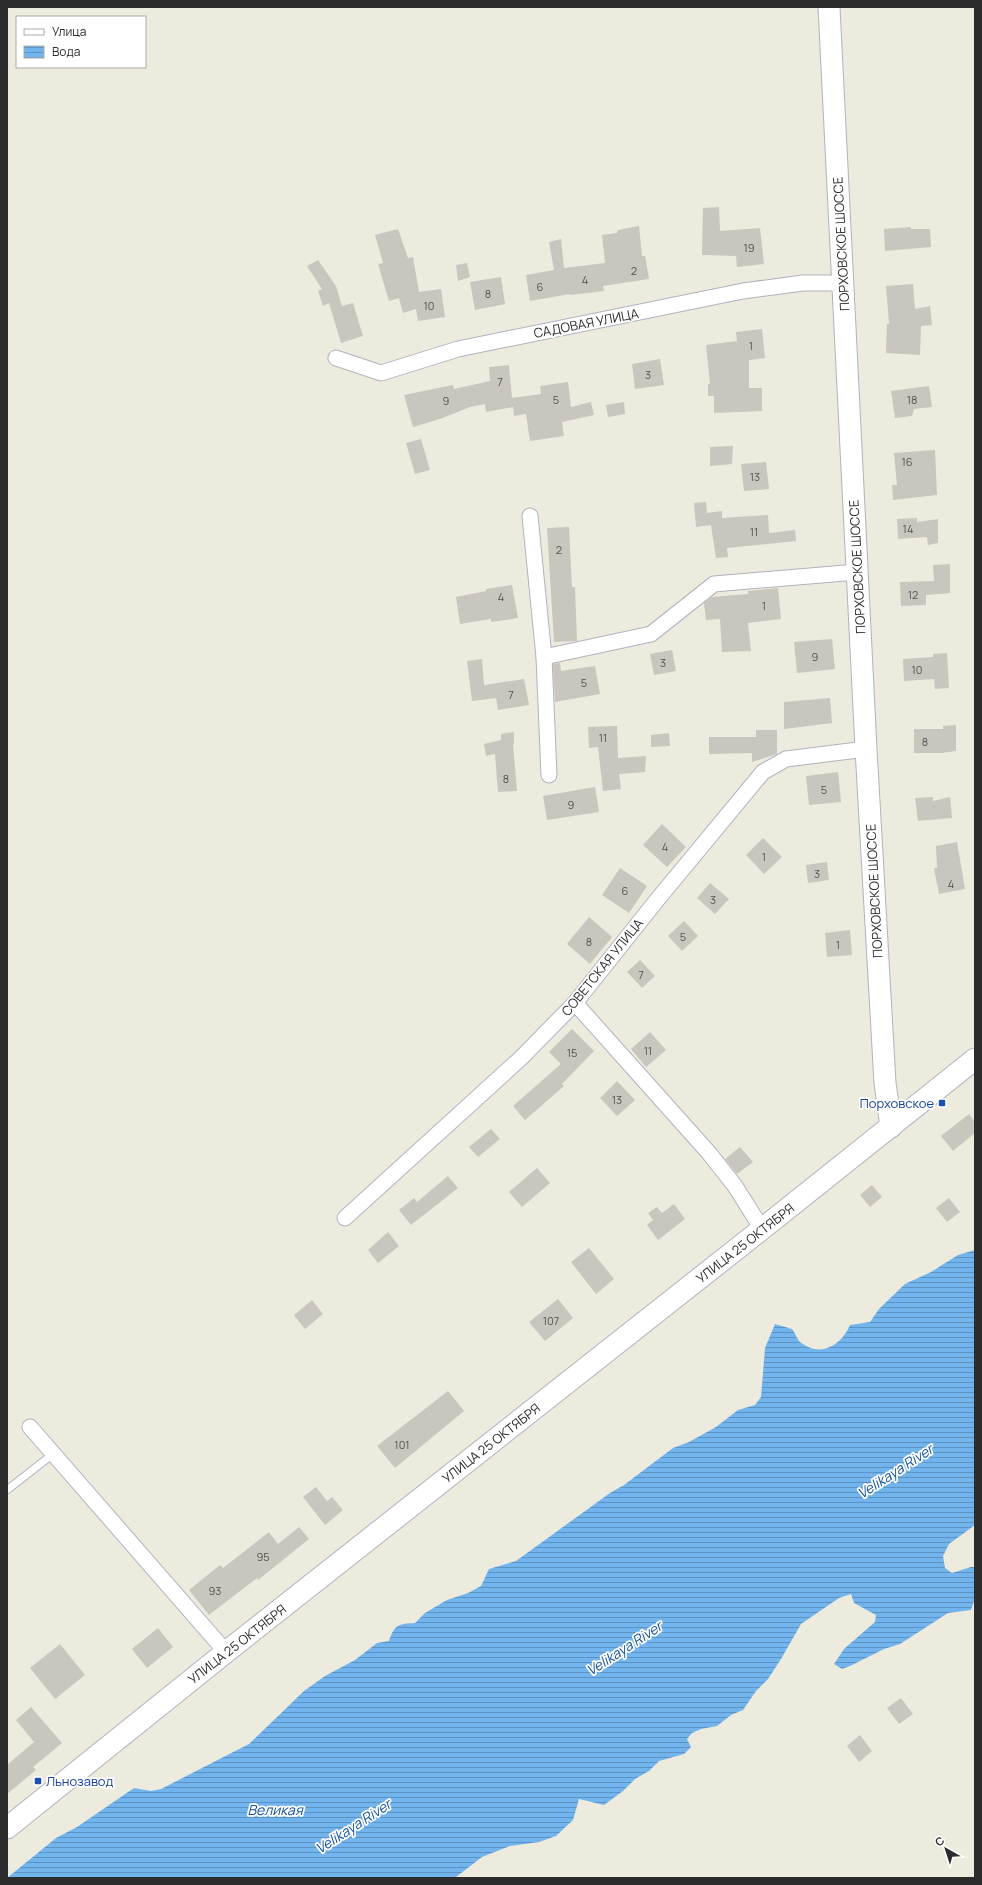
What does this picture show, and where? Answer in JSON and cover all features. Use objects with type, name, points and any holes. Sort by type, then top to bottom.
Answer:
[{"type":"main road","name":"ПОРХОВСКОЕ ШОССЕ","points":[[829,7],[866,749],[885,1083],[891,1127]]},
{"type":"main road","name":"УЛИЦА 25 ОКТЯБРЯ","points":[[7,1828],[226,1652],[762,1230],[975,1058]]},
{"type":"street","name":"САДОВАЯ УЛИЦА","points":[[336,358],[381,373],[458,349],[743,291],[804,283],[842,283]]},
{"type":"street","points":[[530,516],[544,657],[548,775]]},
{"type":"street","points":[[544,657],[651,634],[714,584],[857,572]]},
{"type":"street","name":"СОВЕТСКАЯ УЛИЦА","points":[[345,1218],[521,1058],[575,1003],[763,772],[786,760],[866,749]]},
{"type":"street","points":[[575,1003],[709,1153],[735,1186],[762,1230]]},
{"type":"street","points":[[30,1427],[226,1652]]},
{"type":"lane","points":[[7,1490],[53,1454]]},
{"type":"water","points":[[975,1250],[975,1525],[949,1544],[943,1556],[945,1568],[952,1573],[975,1567],[975,1598],[971,1610],[948,1613],[900,1644],[884,1649],[842,1669],[834,1664],[844,1649],[875,1622],[876,1615],[854,1603],[851,1594],[839,1598],[801,1624],[768,1679],[756,1691],[743,1710],[731,1715],[717,1726],[701,1729],[692,1733],[687,1739],[691,1747],[684,1754],[659,1761],[649,1771],[635,1779],[623,1791],[604,1805],[579,1799],[573,1820],[556,1836],[539,1842],[510,1846],[482,1857],[456,1877],[7,1878],[56,1838],[77,1827],[134,1788],[151,1791],[161,1789],[249,1744],[304,1691],[325,1676],[355,1660],[377,1643],[389,1641],[395,1628],[405,1624],[415,1623],[425,1613],[447,1600],[468,1593],[481,1586],[489,1569],[516,1561],[610,1493],[624,1485],[673,1448],[689,1442],[716,1427],[738,1410],[755,1405],[761,1397],[765,1348],[775,1324],[792,1329],[800,1342],[808,1347],[822,1349],[829,1347],[841,1339],[850,1325],[870,1322],[879,1309],[905,1284],[931,1272],[958,1255]]},
{"type":"building","points":[[719,207],[720,231],[760,228],[764,264],[737,267],[736,256],[702,255],[703,208]]},
{"type":"building","points":[[639,226],[642,256],[645,256],[649,279],[603,286],[604,291],[570,294],[530,301],[526,275],[554,270],[549,242],[561,239],[564,268],[605,263],[602,235],[617,233],[618,230]]},
{"type":"building","points":[[911,227],[911,229],[930,229],[931,247],[885,251],[884,229]]},
{"type":"building","points":[[398,229],[408,258],[413,257],[419,292],[441,289],[445,317],[418,321],[416,309],[403,313],[399,298],[389,301],[378,264],[383,263],[375,235]]},
{"type":"building","points":[[318,260],[336,286],[342,306],[353,303],[363,336],[341,343],[329,303],[323,306],[318,291],[322,289],[307,266]]},
{"type":"building","points":[[467,263],[470,277],[458,281],[456,265]]},
{"type":"building","points":[[501,277],[505,304],[475,310],[470,282]]},
{"type":"building","points":[[913,284],[915,309],[930,306],[932,325],[921,326],[920,355],[886,353],[887,324],[889,324],[886,286]]},
{"type":"building","points":[[762,329],[765,358],[749,360],[749,388],[762,388],[762,411],[714,413],[714,396],[708,396],[708,384],[710,384],[706,345],[737,341],[736,332]]},
{"type":"building","points":[[660,359],[664,385],[635,389],[632,364]]},
{"type":"building","points":[[509,365],[512,398],[541,394],[540,386],[568,382],[571,407],[591,402],[594,415],[562,422],[564,436],[530,441],[526,414],[514,416],[513,405],[513,407],[486,412],[485,404],[470,407],[440,419],[413,427],[404,395],[453,385],[454,389],[490,381],[489,367]]},
{"type":"building","points":[[929,386],[932,407],[914,409],[912,416],[895,418],[891,391]]},
{"type":"building","points":[[624,402],[625,414],[608,417],[606,405]]},
{"type":"building","points":[[421,439],[430,470],[415,474],[406,443]]},
{"type":"building","points":[[733,446],[732,464],[710,466],[710,447]]},
{"type":"building","points":[[935,450],[937,495],[893,500],[892,485],[897,485],[894,453]]},
{"type":"building","points":[[766,462],[769,489],[744,491],[741,464]]},
{"type":"building","points":[[706,502],[707,513],[722,511],[722,518],[768,515],[769,533],[795,530],[796,541],[727,548],[728,557],[716,558],[711,525],[696,527],[694,503]]},
{"type":"building","points":[[917,518],[917,522],[938,519],[938,543],[928,545],[927,537],[898,539],[897,519]]},
{"type":"building","points":[[569,527],[572,587],[575,587],[577,641],[554,642],[547,528]]},
{"type":"building","points":[[950,564],[950,593],[926,595],[926,605],[901,606],[900,582],[934,581],[933,565]]},
{"type":"building","points":[[512,585],[518,618],[491,622],[491,619],[460,624],[456,597],[486,591],[486,589]]},
{"type":"building","points":[[778,588],[781,619],[748,623],[751,651],[722,652],[720,619],[706,620],[704,603],[712,597],[748,594],[748,591]]},
{"type":"building","points":[[832,639],[835,669],[797,673],[794,642]]},
{"type":"building","points":[[672,650],[676,671],[654,675],[650,654]]},
{"type":"building","points":[[947,653],[949,688],[935,689],[934,679],[904,681],[903,659],[933,657],[933,654]]},
{"type":"building","points":[[482,659],[484,685],[524,679],[529,705],[498,710],[496,698],[472,701],[467,661]]},
{"type":"building","points":[[560,663],[561,671],[595,666],[600,694],[555,702],[553,664]]},
{"type":"building","points":[[830,698],[832,723],[784,729],[784,702]]},
{"type":"building","points":[[956,725],[956,751],[942,753],[914,753],[914,729],[943,729],[943,726]]},
{"type":"building","points":[[617,726],[618,758],[646,756],[645,772],[619,774],[621,789],[603,791],[598,747],[589,748],[588,727]]},
{"type":"building","points":[[756,730],[777,730],[777,754],[752,762],[752,753],[709,754],[709,737],[756,737]]},
{"type":"building","points":[[514,732],[513,744],[517,791],[498,792],[495,754],[486,756],[484,744],[501,740],[501,734]]},
{"type":"building","points":[[669,733],[670,746],[651,747],[651,735]]},
{"type":"building","points":[[838,772],[841,802],[809,805],[806,776]]},
{"type":"building","points":[[595,787],[599,812],[547,820],[543,796]]},
{"type":"building","points":[[933,797],[933,801],[950,797],[952,818],[918,821],[915,798]]},
{"type":"building","points":[[662,824],[686,847],[667,867],[643,845]]},
{"type":"building","points":[[763,838],[782,857],[764,874],[746,855]]},
{"type":"building","points":[[957,842],[965,889],[939,894],[934,868],[937,868],[936,846]]},
{"type":"building","points":[[827,862],[829,880],[808,883],[806,865]]},
{"type":"building","points":[[620,868],[647,886],[629,913],[602,895]]},
{"type":"building","points":[[710,883],[729,899],[715,914],[697,898]]},
{"type":"building","points":[[589,917],[612,937],[590,964],[567,944]]},
{"type":"building","points":[[684,921],[698,936],[682,951],[668,936]]},
{"type":"building","points":[[850,930],[852,955],[827,957],[825,933]]},
{"type":"building","points":[[640,960],[655,976],[642,988],[627,972]]},
{"type":"building","points":[[572,1029],[594,1051],[562,1084],[564,1086],[525,1120],[513,1106],[561,1064],[549,1052]]},
{"type":"building","points":[[650,1032],[666,1050],[646,1067],[631,1049]]},
{"type":"building","points":[[617,1081],[635,1100],[617,1116],[600,1098]]},
{"type":"building","points":[[969,1114],[975,1122],[975,1133],[953,1151],[941,1136]]},
{"type":"building","points":[[491,1129],[500,1139],[478,1157],[469,1147]]},
{"type":"building","points":[[740,1147],[753,1162],[737,1174],[725,1159]]},
{"type":"building","points":[[537,1168],[550,1183],[522,1207],[509,1192]]},
{"type":"building","points":[[448,1176],[458,1188],[411,1225],[399,1210],[414,1198],[417,1202]]},
{"type":"building","points":[[872,1185],[882,1197],[870,1207],[860,1195]]},
{"type":"building","points":[[949,1198],[960,1212],[947,1222],[936,1208]]},
{"type":"building","points":[[674,1204],[685,1219],[658,1240],[647,1225],[653,1220],[648,1213],[657,1207],[662,1213]]},
{"type":"building","points":[[388,1232],[399,1246],[378,1263],[368,1250]]},
{"type":"building","points":[[589,1248],[614,1279],[596,1294],[571,1262]]},
{"type":"building","points":[[558,1299],[573,1318],[545,1341],[529,1322]]},
{"type":"building","points":[[312,1300],[323,1314],[305,1329],[294,1315]]},
{"type":"building","points":[[448,1391],[464,1411],[395,1468],[377,1446]]},
{"type":"building","points":[[316,1487],[327,1501],[332,1497],[343,1510],[325,1525],[303,1497]]},
{"type":"building","points":[[299,1527],[309,1539],[258,1580],[257,1578],[209,1615],[189,1590],[220,1565],[223,1568],[269,1532],[278,1544]]},
{"type":"building","points":[[158,1628],[173,1647],[147,1668],[132,1649]]},
{"type":"building","points":[[60,1644],[85,1675],[55,1699],[30,1668]]},
{"type":"building","points":[[901,1698],[913,1714],[899,1724],[887,1708]]},
{"type":"building","points":[[31,1707],[62,1743],[33,1767],[36,1770],[7,1794],[7,1765],[34,1742],[16,1720]]},
{"type":"building","points":[[860,1735],[872,1751],[859,1762],[847,1746]]},
{"type":"place","name":"Порховское","points":[[942,1103]]},
{"type":"place","name":"Льнозавод","points":[[38,1781]]},
{"type":"water label","name":"Velikaya River","points":[[895,1471]]},
{"type":"water label","name":"Velikaya River","points":[[624,1648]]},
{"type":"water label","name":"Великая","points":[[275,1809]]},
{"type":"water label","name":"Velikaya River","points":[[353,1826]]}]
